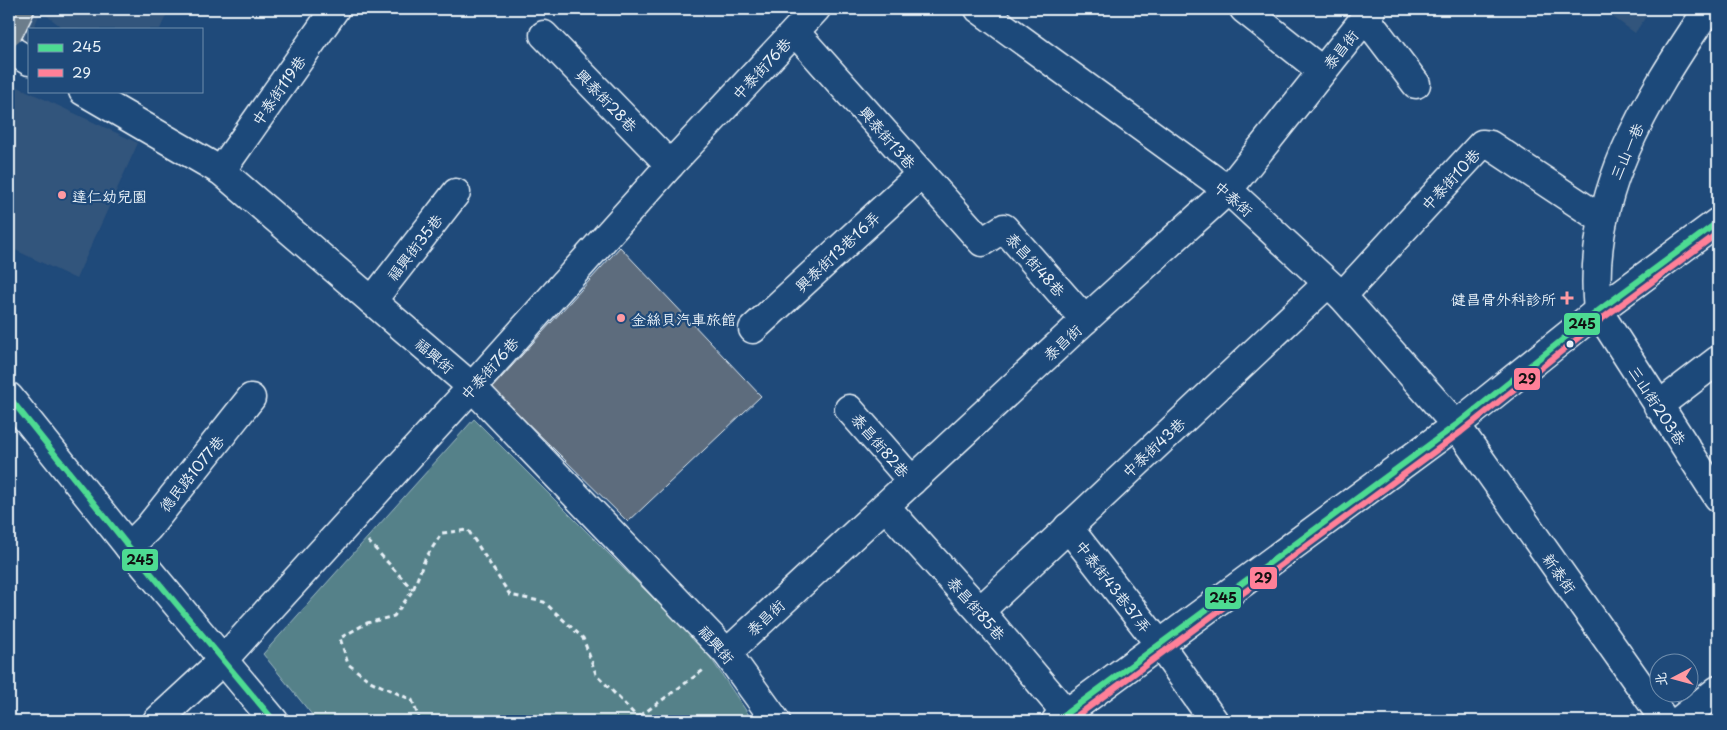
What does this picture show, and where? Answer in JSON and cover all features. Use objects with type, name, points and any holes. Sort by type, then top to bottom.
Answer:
[{"type":"main road","points":[[9,31],[20,9]]},
{"type":"street","name":"中泰街119巷","points":[[221,170],[335,9]]},
{"type":"street","name":"中泰街76巷","points":[[157,721],[223,660],[472,387],[670,165],[816,9]]},
{"type":"street","name":"中泰街","points":[[979,9],[1228,190],[1334,290],[1456,425]]},
{"type":"street","points":[[1244,9],[1322,71]]},
{"type":"street","name":"三山一巷","points":[[1598,311],[1595,286],[1598,244],[1613,178],[1631,136],[1675,58],[1708,9]]},
{"type":"street","name":"泰昌街","points":[[727,653],[1085,320],[1228,190],[1369,13]]},
{"type":"street","points":[[1369,13],[1416,84]]},
{"type":"street","name":"興泰街13巷","points":[[795,32],[982,242]]},
{"type":"street","name":"興泰街28巷","points":[[544,35],[670,165]]},
{"type":"street","points":[[9,49],[28,59]]},
{"type":"street","name":"福興街","points":[[84,92],[221,170],[472,387],[727,653],[776,721]]},
{"type":"street","name":"中泰街10巷","points":[[1334,290],[1482,144],[1490,145],[1603,220]]},
{"type":"street","name":"興泰街13巷16弄","points":[[753,329],[921,174]]},
{"type":"street","name":"福興街35巷","points":[[372,300],[456,192]]},
{"type":"street","points":[[1061,717],[1160,646],[1456,425],[1598,311],[1718,222]]},
{"type":"street","name":"泰昌街48巷","points":[[982,242],[1004,228],[1085,320]]},
{"type":"street","name":"中泰街43巷","points":[[980,610],[1068,527],[1334,290]]},
{"type":"street","name":"三山街203巷","points":[[1598,311],[1718,497]]},
{"type":"street","points":[[1658,406],[1718,360]]},
{"type":"street","points":[[9,397],[129,547],[274,721]]},
{"type":"street","name":"德民路1077巷","points":[[129,547],[148,528],[251,398]]},
{"type":"street","name":"泰昌街82巷","points":[[849,408],[912,480]]},
{"type":"street","name":"新泰街","points":[[1456,425],[1665,721]]},
{"type":"street","name":"泰昌街85巷","points":[[886,506],[980,610],[1061,717]]},
{"type":"street","name":"中泰街43巷37弄","points":[[1068,527],[1160,646],[1214,721]]},
{"type":"street","points":[[1680,721],[1718,690]]},
{"type":"path","points":[[420,721],[412,700],[370,681],[348,664],[340,638],[367,623],[394,616],[413,590],[425,560],[442,533],[468,530],[510,595],[544,602],[583,638],[596,674],[638,718]]},
{"type":"path","points":[[366,539],[413,590]]},
{"type":"path","points":[[633,721],[727,653]]},
{"type":"path","points":[[550,721],[553,719],[555,721]]},
{"type":"shaded area","points":[[9,9],[169,9],[160,28],[63,28],[41,11],[33,28],[28,28],[28,40],[9,82]]},
{"type":"shaded area","points":[[1602,9],[1651,9],[1635,33]]},
{"type":"shaded area","name":"達仁幼兒園","points":[[14,85],[138,143],[76,279],[9,247],[9,97]]},
{"type":"green space","points":[[474,419],[706,651],[753,721],[317,721],[263,654]]},
{"type":"building","name":"金絲貝汽車旅館","points":[[620,247],[761,396],[628,522],[492,388]]},
{"type":"transit line","name":"245","points":[[1056,721],[1456,425],[1598,311],[1718,222]]},
{"type":"transit line","name":"29","points":[[1070,721],[1461,432],[1603,318],[1718,233]]},
{"type":"transit line","name":"245","points":[[9,397],[129,547],[274,721]]},
{"type":"place","name":"達仁幼兒園","points":[[62,195]]},
{"type":"place","name":"健昌骨外科診所","points":[[1567,298]]},
{"type":"place","name":"金絲貝汽車旅館","points":[[621,318]]}]
